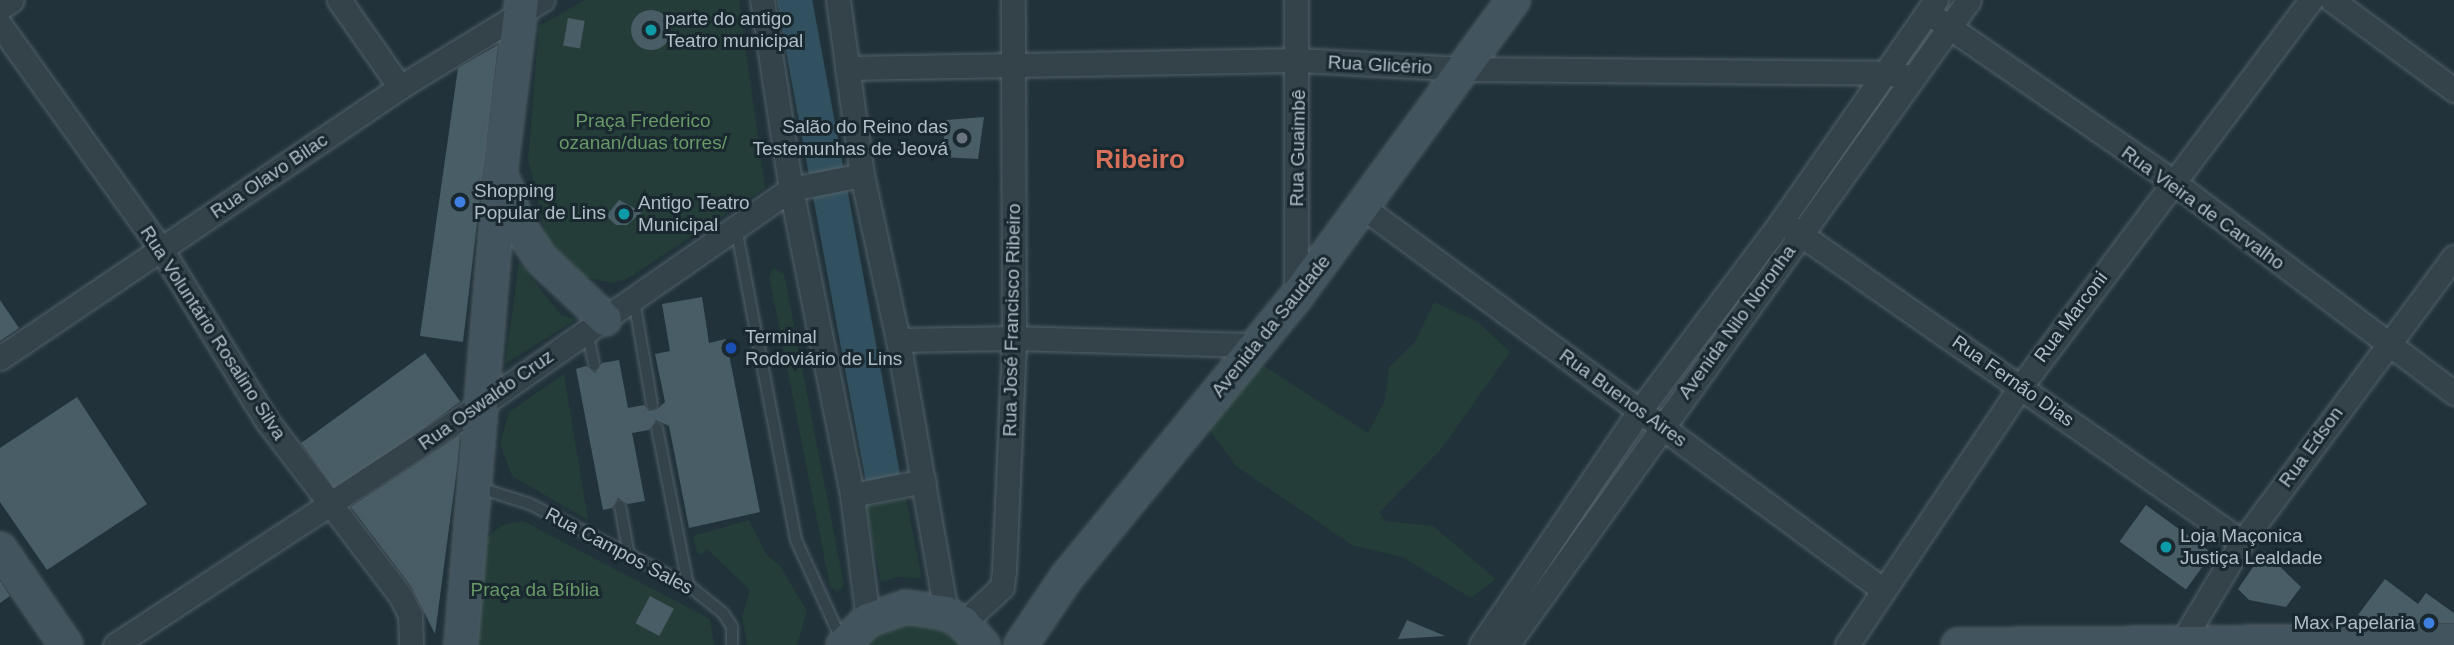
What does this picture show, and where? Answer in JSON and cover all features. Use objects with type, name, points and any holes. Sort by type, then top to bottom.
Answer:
[{"type":"main road","name":"Avenida da Saudade","points":[[1021,645],[1066,578],[1296,297],[1364,208],[1513,0]]},
{"type":"main road","points":[[461,645],[477,487],[501,166],[529,5]]},
{"type":"main road","points":[[501,166],[516,220],[540,258],[596,325]]},
{"type":"main road","points":[[0,549],[66,645]]},
{"type":"main road","points":[[843,644],[869,620],[906,607],[975,633]]},
{"type":"main road","points":[[1958,645],[2450,642]]},
{"type":"street","points":[[0,8],[12,0]]},
{"type":"street","points":[[340,0],[400,87]]},
{"type":"street","points":[[762,0],[799,187],[852,495],[869,620]]},
{"type":"street","points":[[838,0],[847,68],[854,175],[898,340],[924,481],[975,633]]},
{"type":"street","name":"Rua José Francisco Ribeiro","points":[[975,633],[1002,587],[1014,338],[1016,63],[1013,0]]},
{"type":"street","name":"Rua Guaimbê","points":[[1296,0],[1299,60],[1296,297]]},
{"type":"street","name":"Avenida Nilo Noronha","points":[[1507,645],[1661,426],[1969,0]]},
{"type":"street","name":"Rua Marconi","points":[[1847,645],[1882,589],[2021,386],[2172,181],[2311,0]]},
{"type":"street","points":[[2332,0],[2454,90]]},
{"type":"street","name":"Rua Olavo Bilac","points":[[0,358],[400,87],[529,5]]},
{"type":"street","name":"Avenida Nilo Noronha","points":[[1481,645],[1640,410],[1781,222],[1932,5]]},
{"type":"street","name":"Rua Vieira de Carvalho","points":[[1932,5],[1948,28],[2172,181],[2385,344],[2454,393]]},
{"type":"street","name":"Rua Voluntário Rosalino Silva","points":[[0,25],[161,249],[267,421],[330,507],[400,595],[410,615],[411,645]]},
{"type":"street","name":"Rua Glicério","points":[[847,68],[1299,60],[1464,69],[1883,73],[1913,77]]},
{"type":"street","name":"Rua Oswaldo Cruz","points":[[116,645],[330,507],[799,187],[854,175]]},
{"type":"street","name":"Rua Buenos Aires","points":[[1364,208],[1882,589]]},
{"type":"street","name":"Rua Fernão Dias","points":[[1781,222],[1802,233],[2242,542]]},
{"type":"street","name":"Rua Edson","points":[[2181,644],[2242,542],[2385,344],[2454,257]]},
{"type":"street","points":[[898,340],[1014,338],[1257,345]]},
{"type":"street","points":[[852,495],[924,481]]},
{"type":"lane","points":[[736,228],[796,540],[843,644]]},
{"type":"lane","points":[[634,300],[652,404]]},
{"type":"lane","points":[[594,365],[596,325]]},
{"type":"lane","points":[[657,429],[688,585]]},
{"type":"lane","name":"Rua Campos Sales","points":[[477,487],[530,504],[688,585],[723,613],[732,627],[732,645]]},
{"type":"lane","points":[[620,506],[629,555]]},
{"type":"green space","name":"Praça Frederico ozanan/duas torres/","points":[[585,0],[739,0],[765,188],[627,279],[612,283],[584,277],[547,241],[528,159],[539,26]]},
{"type":"green space","points":[[519,262],[560,314],[575,320],[505,364]]},
{"type":"green space","points":[[774,268],[784,274],[844,585],[838,592],[830,587],[769,276]]},
{"type":"green space","points":[[1434,302],[1478,322],[1510,352],[1442,448],[1380,512],[1385,521],[1433,526],[1496,579],[1471,598],[1402,557],[1352,545],[1236,466],[1206,425],[1256,361],[1368,433],[1385,400],[1389,367],[1415,342]]},
{"type":"green space","points":[[564,374],[588,520],[512,476],[500,444],[509,412]]},
{"type":"green space","points":[[906,498],[922,578],[896,577],[881,582],[866,506]]},
{"type":"green space","points":[[749,520],[766,554],[780,566],[807,611],[797,645],[747,645],[742,616],[750,590],[707,549],[701,555],[697,552],[693,536]]},
{"type":"green space","name":"Praça da Bíblia","points":[[523,521],[710,619],[714,645],[474,645],[485,539],[502,525]]},
{"type":"green space","points":[[909,623],[940,629],[964,645],[863,645],[879,632]]},
{"type":"building","name":"parte do antigo Teatro municipal","points":[[651,10],[665,16],[671,30],[665,44],[651,50],[637,44],[631,30],[637,16]]},
{"type":"building","points":[[568,18],[585,21],[580,49],[563,46]]},
{"type":"building","name":"Shopping Popular de Lins","points":[[498,45],[463,342],[420,336],[458,68]]},
{"type":"building","name":"Salão do Reino das Testemunhas de Jeová","points":[[984,117],[978,159],[942,157],[946,120]]},
{"type":"building","name":"Antigo Teatro Municipal","points":[[619,200],[642,212],[627,225],[616,225],[606,216]]},
{"type":"building","points":[[702,297],[709,343],[726,339],[760,512],[689,528],[669,426],[656,420],[649,430],[632,433],[645,501],[628,504],[618,498],[612,508],[603,510],[576,369],[586,366],[595,373],[602,363],[619,360],[628,408],[644,405],[649,411],[656,410],[665,402],[655,354],[670,351],[662,304]]},
{"type":"building","points":[[0,300],[19,328],[0,341]]},
{"type":"building","points":[[425,353],[460,402],[336,491],[301,443]]},
{"type":"building","points":[[77,397],[147,504],[47,570],[0,502],[0,448]]},
{"type":"building","points":[[460,435],[435,634],[411,586],[351,507]]},
{"type":"building","name":"Loja Maçonica Justiça Lealdade","points":[[2146,505],[2212,553],[2186,590],[2120,541]]},
{"type":"building","points":[[2264,551],[2301,587],[2286,607],[2249,600],[2238,589]]},
{"type":"building","points":[[2385,579],[2418,604],[2426,593],[2454,613],[2454,623],[2383,623],[2358,615]]},
{"type":"building","points":[[0,581],[10,596],[0,603]]},
{"type":"building","points":[[650,596],[674,609],[659,636],[635,623]]},
{"type":"building","points":[[1407,620],[1445,636],[1398,639]]},
{"type":"waterway","points":[[794,0],[882,473]]},
{"type":"place","name":"parte do antigo Teatro municipal","points":[[651,30]]},
{"type":"place","name":"Salão do Reino das Testemunhas de Jeová","points":[[962,138]]},
{"type":"place","name":"Shopping Popular de Lins","points":[[460,202]]},
{"type":"place","name":"Antigo Teatro Municipal","points":[[624,214]]},
{"type":"place","name":"Terminal Rodoviário de Lins","points":[[731,348]]},
{"type":"place","name":"Loja Maçonica Justiça Lealdade","points":[[2166,547]]},
{"type":"place","name":"Max Papelaria","points":[[2429,623]]},
{"type":"district","name":"Ribeiro","points":[[1140,160]]}]
